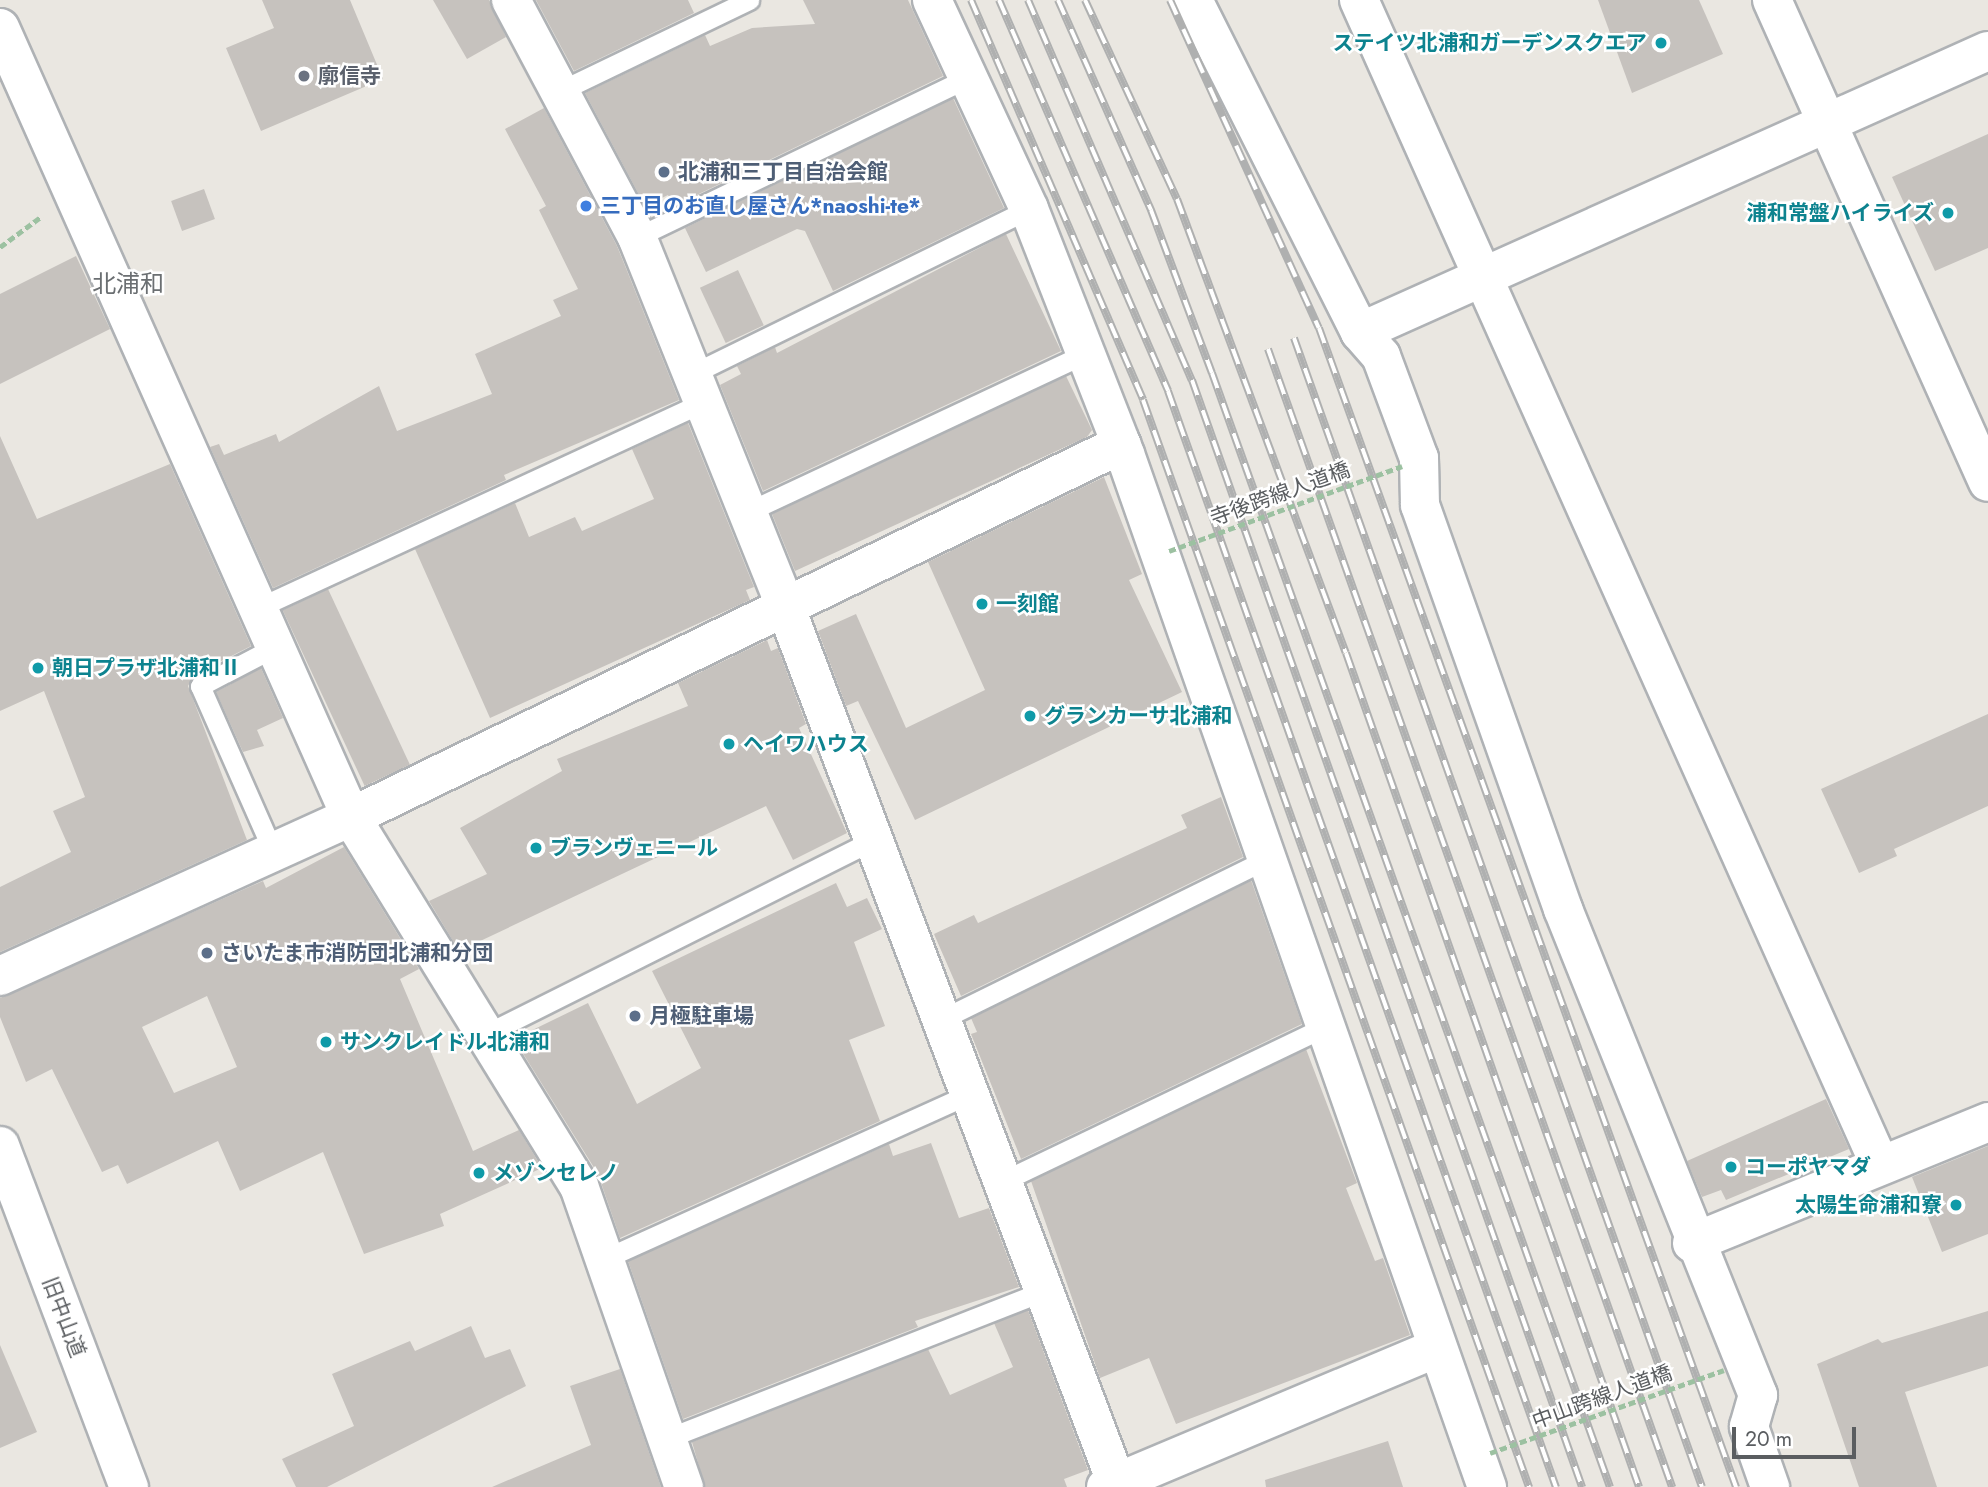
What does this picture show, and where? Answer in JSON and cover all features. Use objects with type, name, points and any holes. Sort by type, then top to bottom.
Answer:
[{"type":"street","points":[[511,0],[637,237],[784,603],[1043,1291],[1113,1486],[1435,1349]]},
{"type":"street","points":[[932,0],[971,76],[1029,209],[1122,444],[1326,1026],[1435,1349],[1488,1470]]},
{"type":"street","points":[[1193,0],[1360,332],[1381,356],[1419,458],[1420,505],[1563,909],[1692,1244],[1712,1272],[1758,1395],[1749,1427],[1770,1487]]},
{"type":"street","points":[[1359,0],[1880,1165]]},
{"type":"street","points":[[1772,0],[1988,482]]},
{"type":"street","points":[[0,28],[351,817],[579,1186],[670,1437],[684,1487]]},
{"type":"street","points":[[1360,332],[1482,275],[1988,51]]},
{"type":"street","points":[[0,976],[272,849],[351,817],[784,603],[1122,444]]},
{"type":"street","points":[[1692,1244],[1988,1122]]},
{"type":"street","name":"旧中山道","points":[[0,1146],[129,1487]]},
{"type":"lane","points":[[560,91],[750,0]]},
{"type":"lane","points":[[637,237],[971,76]]},
{"type":"lane","points":[[258,608],[696,389],[1029,209]]},
{"type":"lane","points":[[747,512],[1086,353]]},
{"type":"lane","points":[[272,849],[200,687],[275,647]]},
{"type":"lane","points":[[484,1035],[873,840]]},
{"type":"lane","points":[[940,1020],[1267,859]]},
{"type":"lane","points":[[1002,1182],[1326,1026]]},
{"type":"lane","points":[[604,1259],[968,1095]]},
{"type":"lane","points":[[670,1437],[1043,1291]]},
{"type":"path","points":[[0,247],[72,194]]},
{"type":"path","name":"寺後跨線人道橋","points":[[1169,551],[1402,466]]},
{"type":"path","name":"中山跨線人道橋","points":[[1488,1470],[1724,1370]]},
{"type":"building","points":[[262,0],[350,0],[383,79],[261,131],[226,48],[274,28]]},
{"type":"building","points":[[433,0],[489,0],[506,37],[467,59]]},
{"type":"building","points":[[536,0],[688,0],[694,13],[574,71]]},
{"type":"building","points":[[803,0],[908,0],[943,76],[674,206],[668,195],[645,206],[585,93],[705,35],[710,46],[752,28],[815,24]]},
{"type":"building","name":"ステイツ北浦和ガーデンスクエア","points":[[1598,0],[1699,0],[1723,54],[1632,93]]},
{"type":"building","points":[[953,98],[1004,208],[833,291],[805,231],[797,229],[706,272],[685,228]]},
{"type":"building","points":[[544,108],[617,246],[679,400],[504,475],[506,480],[273,588],[210,447],[219,444],[224,455],[276,434],[279,442],[379,386],[397,431],[492,394],[475,354],[561,316],[553,300],[578,289],[539,210],[546,206],[505,129]]},
{"type":"building","name":"浦和常盤ハイライズ","points":[[1988,134],[1988,248],[1935,271],[1892,177]]},
{"type":"building","points":[[204,189],[215,219],[182,231],[171,201]]},
{"type":"building","points":[[1006,234],[1061,351],[763,491],[720,385],[741,374],[737,366],[775,347],[777,353]]},
{"type":"building","points":[[76,256],[110,329],[0,384],[0,294]]},
{"type":"building","points":[[738,270],[764,325],[726,343],[700,288]]},
{"type":"building","points":[[1066,376],[1092,430],[1087,437],[795,571],[772,514]]},
{"type":"building","points":[[688,423],[754,587],[746,590],[750,600],[490,718],[415,549],[515,503],[529,537],[575,517],[582,531],[654,499],[632,449]]},
{"type":"building","points":[[0,436],[37,519],[170,464],[251,646],[194,675],[188,686],[247,840],[0,952],[0,887],[71,852],[53,811],[85,797],[44,691],[0,711]]},
{"type":"building","points":[[1104,477],[1142,574],[1129,580],[1182,692],[915,820],[858,701],[846,706],[818,631],[856,614],[906,728],[985,690],[928,562]]},
{"type":"building","points":[[328,589],[410,765],[365,786],[283,610]]},
{"type":"building","points":[[767,640],[771,651],[778,648],[806,724],[799,728],[847,833],[793,860],[766,806],[459,951],[429,901],[487,874],[460,828],[562,771],[557,759],[688,706],[678,683]]},
{"type":"building","points":[[261,668],[283,718],[257,730],[264,746],[243,752],[216,692]]},
{"type":"building","points":[[1988,714],[1988,806],[1894,849],[1897,856],[1859,873],[1821,789]]},
{"type":"building","points":[[1221,797],[1243,857],[961,996],[934,934],[974,915],[978,923],[1187,828],[1181,815]]},
{"type":"building","points":[[344,847],[419,969],[400,979],[473,1151],[519,1130],[542,1168],[440,1214],[444,1226],[364,1254],[323,1152],[240,1191],[218,1141],[127,1184],[118,1165],[102,1172],[52,1069],[26,1082],[0,1017],[0,998],[263,881],[266,888]],"holes":[[[207,996],[237,1067],[174,1093],[142,1027]]]},
{"type":"building","points":[[1251,880],[1302,1024],[1021,1159],[971,1034],[977,1032],[971,1018]]},
{"type":"building","points":[[836,883],[847,907],[867,898],[882,929],[854,942],[885,1026],[849,1040],[880,1121],[620,1238],[598,1174],[514,1039],[588,1003],[637,1104],[701,1068],[652,971]]},
{"type":"building","points":[[1306,1049],[1357,1183],[1346,1188],[1375,1261],[1383,1258],[1410,1335],[1176,1424],[1149,1358],[1100,1378],[1031,1181]]},
{"type":"building","points":[[1826,1099],[1849,1149],[1726,1200],[1721,1190],[1702,1197],[1687,1161]]},
{"type":"building","points":[[931,1143],[959,1218],[989,1208],[1019,1287],[915,1321],[918,1327],[683,1419],[628,1261],[889,1144],[893,1156]]},
{"type":"building","name":"太陽生命浦和寮","points":[[1988,1146],[1988,1234],[1942,1252],[1912,1177]]},
{"type":"building","points":[[1028,1310],[1088,1470],[1064,1479],[1067,1487],[705,1487],[692,1442],[928,1349],[950,1395],[1013,1367],[994,1323]]},
{"type":"building","points":[[1988,1311],[1988,1366],[1905,1392],[1937,1487],[1859,1487],[1817,1364],[1878,1339],[1882,1343]]},
{"type":"building","points":[[471,1326],[485,1358],[510,1349],[526,1386],[327,1487],[296,1487],[282,1459],[354,1426],[332,1374],[410,1341],[415,1351]]},
{"type":"building","points":[[0,1345],[37,1432],[0,1448]]},
{"type":"building","points":[[620,1369],[661,1487],[492,1487],[591,1445],[570,1386]]},
{"type":"building","points":[[1388,1441],[1403,1487],[1266,1487],[1265,1480]]},
{"type":"railway","points":[[971,0],[1143,400],[1529,1487]]},
{"type":"railway","points":[[999,0],[1168,391],[1556,1487]]},
{"type":"railway","points":[[1028,0],[1192,380],[1582,1487]]},
{"type":"railway","points":[[1058,0],[1151,210],[1212,373],[1610,1487]]},
{"type":"railway","points":[[1085,0],[1177,199],[1346,653],[1639,1487]]},
{"type":"railway","points":[[1170,0],[1319,328],[1736,1487]]},
{"type":"railway","points":[[1294,338],[1702,1487]]},
{"type":"railway","points":[[1268,349],[1672,1487]]},
{"type":"place","name":"ステイツ北浦和ガーデンスクエア","points":[[1661,43]]},
{"type":"place","name":"廓信寺","points":[[304,76]]},
{"type":"place","name":"北浦和三丁目自治会館","points":[[664,172]]},
{"type":"place","name":"三丁目のお直し屋さん*naoshi-te*","points":[[586,206]]},
{"type":"place","name":"浦和常盤ハイライズ","points":[[1948,213]]},
{"type":"place","name":"一刻館","points":[[982,604]]},
{"type":"place","name":"朝日プラザ北浦和Ⅱ","points":[[38,668]]},
{"type":"place","name":"グランカーサ北浦和","points":[[1030,716]]},
{"type":"place","name":"ヘイワハウス","points":[[729,744]]},
{"type":"place","name":"ブランヴェニール","points":[[536,848]]},
{"type":"place","name":"さいたま市消防団北浦和分団","points":[[207,953]]},
{"type":"place","name":"月極駐車場","points":[[635,1016]]},
{"type":"place","name":"サンクレイドル北浦和","points":[[326,1042]]},
{"type":"place","name":"コーポヤマダ","points":[[1731,1167]]},
{"type":"place","name":"メゾンセレノ","points":[[479,1173]]},
{"type":"place","name":"太陽生命浦和寮","points":[[1956,1205]]},
{"type":"district","name":"北浦和","points":[[128,284]]}]
